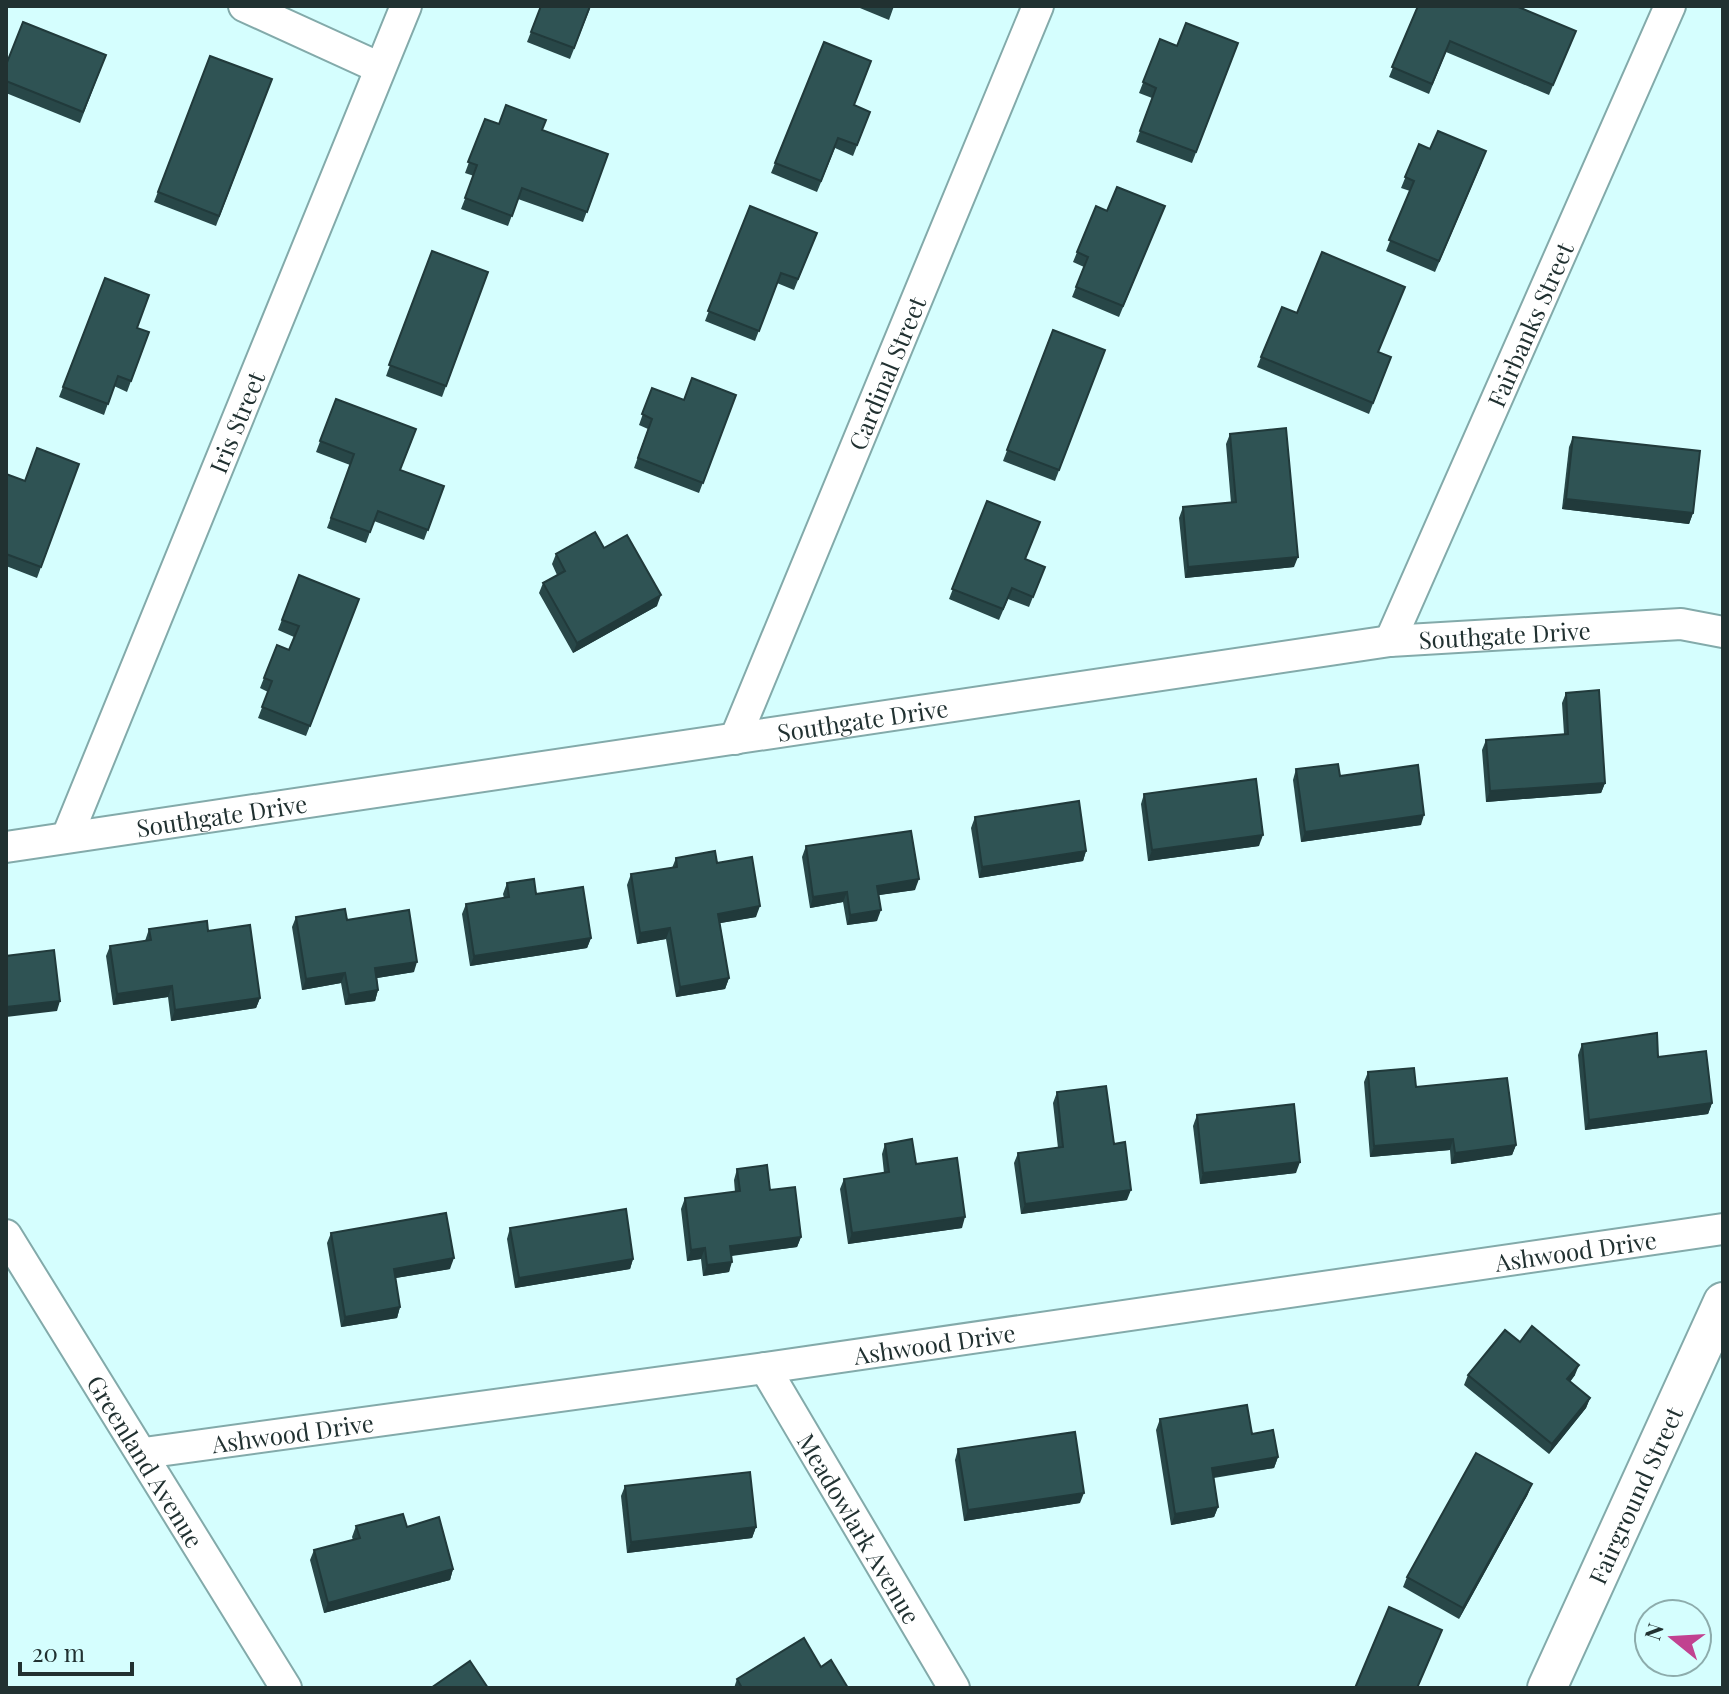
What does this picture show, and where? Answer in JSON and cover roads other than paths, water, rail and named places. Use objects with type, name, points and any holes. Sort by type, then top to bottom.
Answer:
[{"type":"street","points":[[244,6],[380,68]]},
{"type":"street","name":"Iris Street","points":[[67,837],[406,6]]},
{"type":"street","name":"Cardinal Street","points":[[735,739],[1038,6]]},
{"type":"street","name":"Fairbanks Street","points":[[1390,641],[1670,6]]},
{"type":"street","name":"Southgate Drive","points":[[6,847],[1390,641],[1681,624],[1723,632]]},
{"type":"street","name":"Ashwood Drive","points":[[144,1453],[765,1368],[1723,1229]]},
{"type":"street","name":"Greenland Avenue","points":[[6,1235],[144,1453],[286,1688]]},
{"type":"street","name":"Fairground Street","points":[[1547,1688],[1723,1302]]},
{"type":"street","name":"Meadowlark Avenue","points":[[765,1368],[954,1688]]}]
